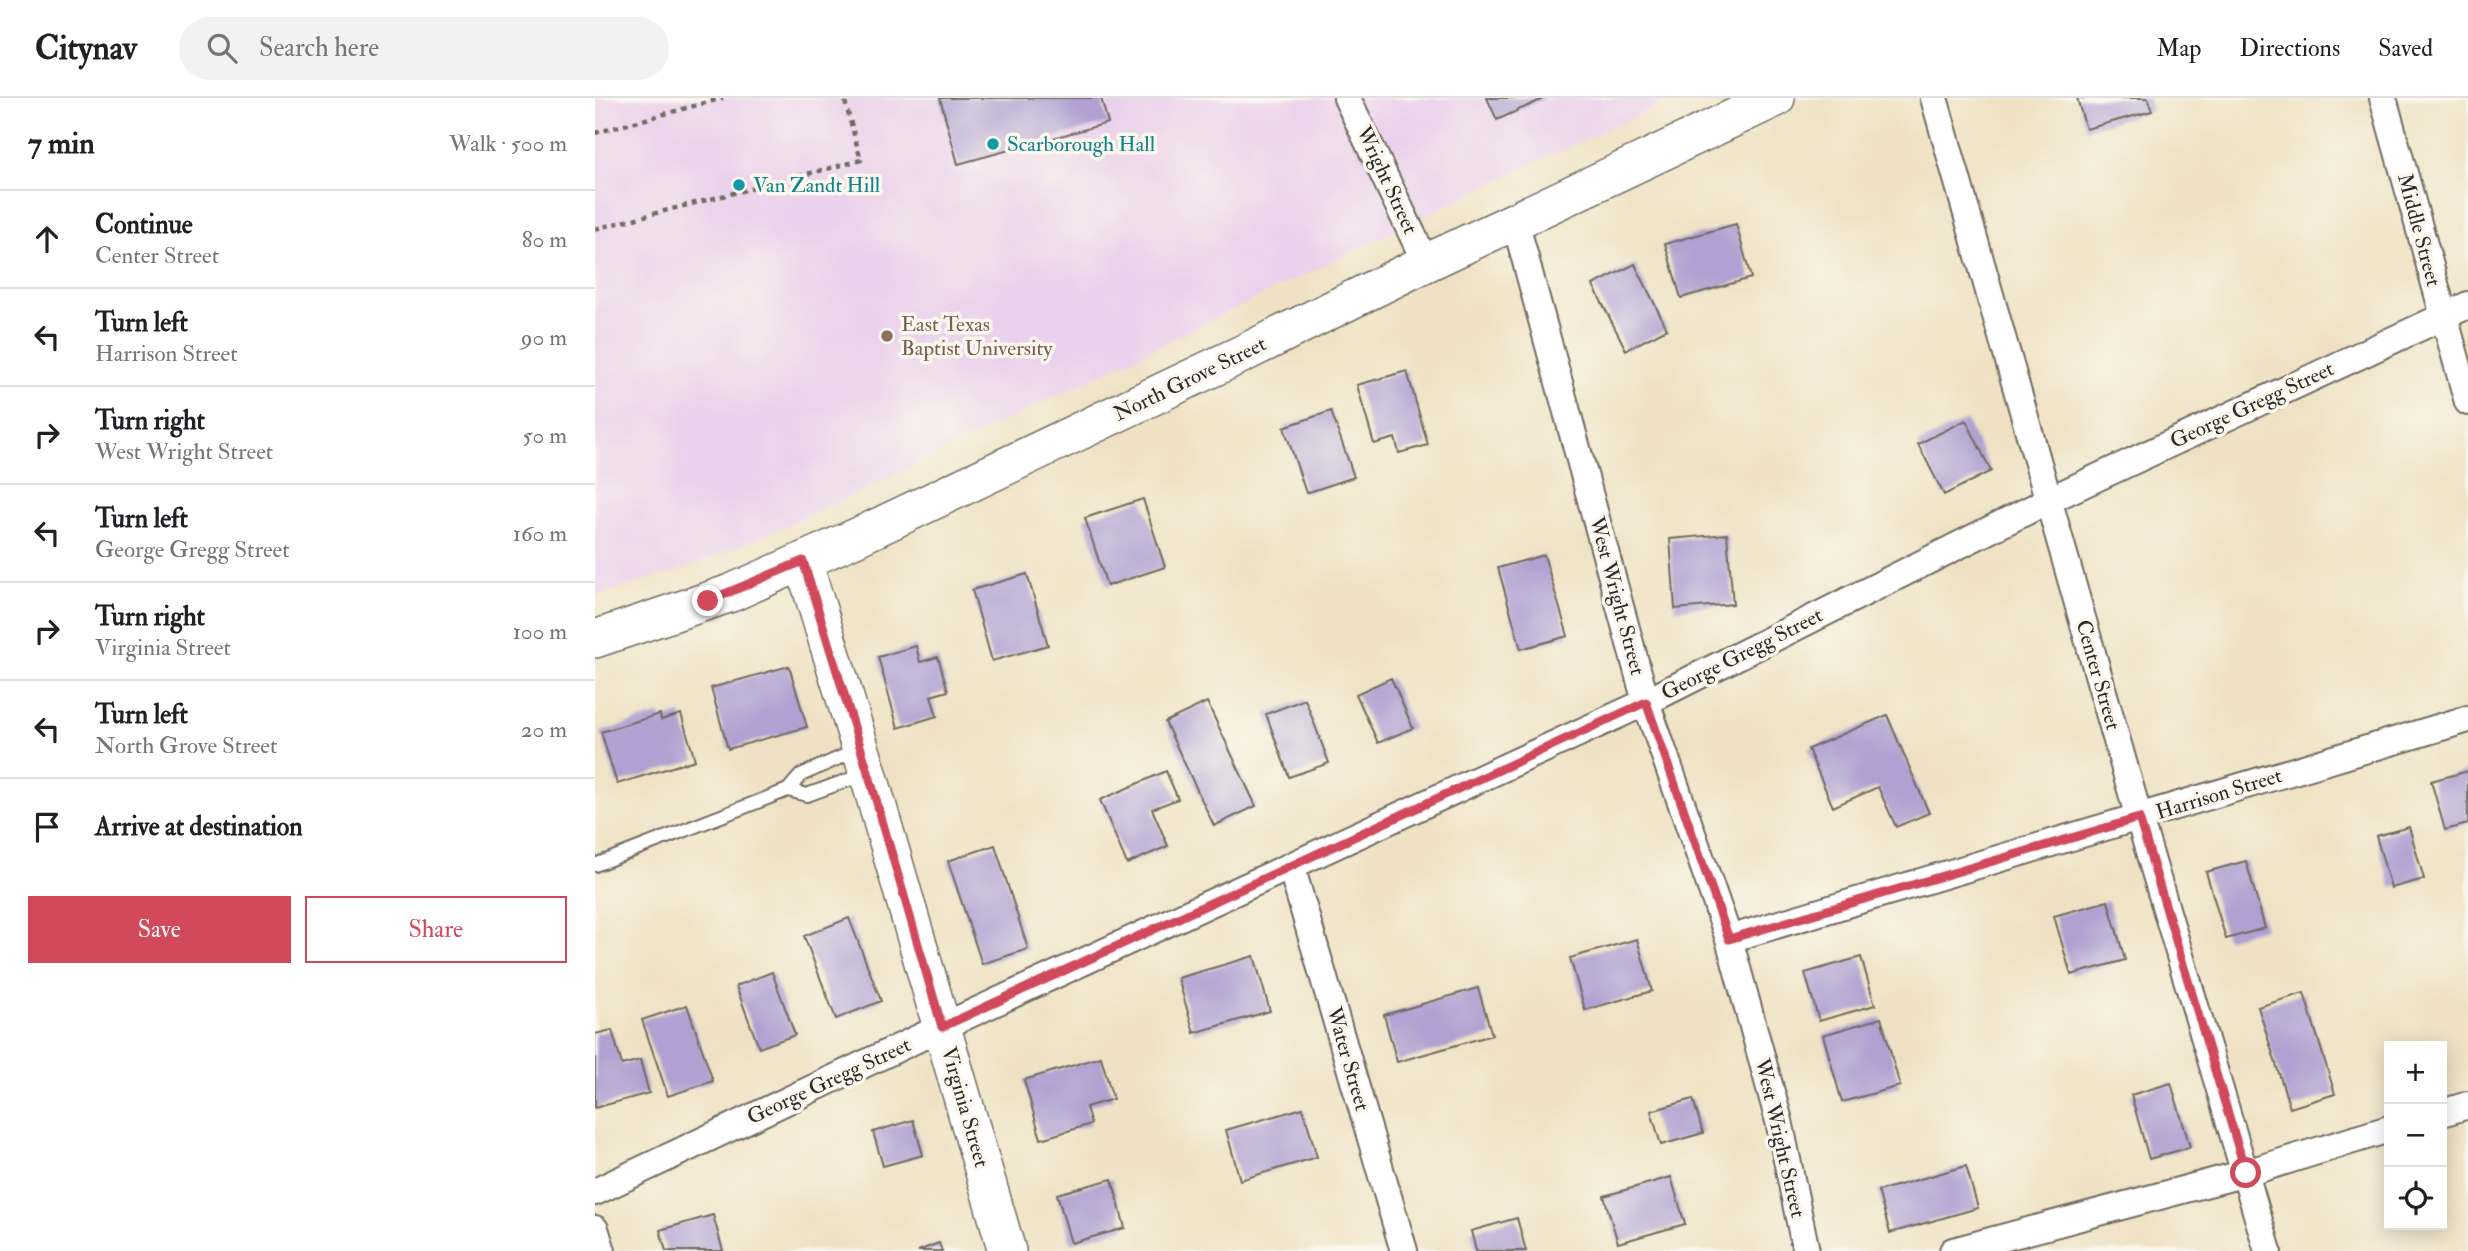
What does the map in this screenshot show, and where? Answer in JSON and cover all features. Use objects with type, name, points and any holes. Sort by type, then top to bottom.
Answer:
[{"type":"main road","name":"North Grove Street","points":[[595,639],[720,597],[857,537],[1776,98]]},
{"type":"main road","name":"Virginia Street","points":[[803,561],[865,761],[1007,1251]]},
{"type":"street","name":"Wright Street","points":[[1347,98],[1426,263]]},
{"type":"street","name":"Center Street","points":[[1934,98],[2139,818],[2268,1251]]},
{"type":"street","name":"Middle Street","points":[[2383,98],[2468,402]]},
{"type":"street","name":"West Wright Street","points":[[1515,221],[1646,702],[1729,939],[1779,1121],[1806,1251]]},
{"type":"street","name":"George Gregg Street","points":[[595,1192],[942,1027],[1646,702],[2049,500],[2468,305]]},
{"type":"street","name":"Harrison Street","points":[[1729,939],[2468,719]]},
{"type":"street","name":"Water Street","points":[[1291,866],[1404,1251]]},
{"type":"street","points":[[2447,1111],[2468,1105]]},
{"type":"street","points":[[1953,1251],[2246,1173],[2384,1131]]},
{"type":"street","points":[[595,1229],[601,1251]]},
{"type":"lane","points":[[595,865],[788,790],[801,775],[865,761]]},
{"type":"lane","points":[[788,790],[807,795],[865,761]]},
{"type":"path","points":[[595,133],[723,98]]},
{"type":"path","points":[[595,229],[861,160],[844,98]]},
{"type":"shaded area","name":"East Texas Baptist University","points":[[595,98],[1675,98],[1519,170],[837,503],[687,568],[595,596]]},
{"type":"building","name":"Scarborough Hall","points":[[940,98],[1101,98],[1108,123],[958,164]]},
{"type":"building","points":[[1487,98],[1545,98],[1497,120]]},
{"type":"building","points":[[2077,98],[2148,98],[2152,111],[2086,129]]},
{"type":"building","points":[[1736,224],[1751,278],[1681,298],[1665,244]]},
{"type":"building","points":[[1635,264],[1667,329],[1626,350],[1593,285]]},
{"type":"building","points":[[1407,371],[1428,445],[1399,453],[1395,438],[1374,444],[1357,385]]},
{"type":"building","points":[[1331,411],[1354,477],[1306,493],[1284,427]]},
{"type":"building","points":[[1966,420],[1991,471],[1944,495],[1918,444]]},
{"type":"building","points":[[1143,499],[1165,567],[1107,586],[1085,518]]},
{"type":"building","points":[[1727,534],[1733,604],[1675,609],[1670,539]]},
{"type":"building","points":[[1544,555],[1568,636],[1521,649],[1498,568]]},
{"type":"building","points":[[1027,574],[1048,645],[992,661],[972,590]]},
{"type":"building","points":[[916,646],[920,662],[938,657],[948,691],[931,696],[937,716],[898,728],[878,657]]},
{"type":"building","points":[[789,666],[807,727],[728,749],[711,688]]},
{"type":"building","points":[[1391,678],[1413,728],[1378,743],[1356,694]]},
{"type":"building","points":[[1305,699],[1329,763],[1289,777],[1266,714]]},
{"type":"building","points":[[1207,702],[1256,806],[1214,826],[1165,722]]},
{"type":"building","points":[[660,714],[661,720],[681,714],[695,760],[617,784],[601,732]]},
{"type":"building","points":[[1887,715],[1929,813],[1896,827],[1878,787],[1833,807],[1808,749]]},
{"type":"building","points":[[1166,771],[1178,799],[1152,809],[1168,846],[1127,864],[1100,800]]},
{"type":"building","points":[[2468,771],[2468,824],[2445,830],[2431,781]]},
{"type":"building","points":[[2409,827],[2424,879],[2391,888],[2376,836]]},
{"type":"building","points":[[995,845],[1028,949],[982,964],[948,861]]},
{"type":"building","points":[[2246,861],[2265,928],[2226,939],[2206,872]]},
{"type":"building","points":[[2108,901],[2125,960],[2071,975],[2054,916]]},
{"type":"building","points":[[849,918],[881,1001],[836,1019],[804,936]]},
{"type":"building","points":[[1637,939],[1652,991],[1585,1010],[1570,958]]},
{"type":"building","points":[[1254,956],[1270,1011],[1194,1033],[1178,978]]},
{"type":"building","points":[[1861,957],[1875,1005],[1819,1021],[1805,973]]},
{"type":"building","points":[[772,972],[795,1035],[759,1048],[736,986]]},
{"type":"building","points":[[1478,988],[1492,1035],[1397,1062],[1384,1015]]},
{"type":"building","points":[[2304,993],[2335,1094],[2290,1108],[2258,1007]]},
{"type":"building","points":[[687,1005],[713,1081],[668,1096],[642,1020]]},
{"type":"building","points":[[1881,1018],[1900,1086],[1842,1102],[1823,1035]]},
{"type":"building","points":[[612,1030],[622,1065],[640,1060],[649,1093],[595,1108],[595,1034]]},
{"type":"building","points":[[1101,1057],[1113,1099],[1086,1107],[1091,1124],[1041,1139],[1024,1080]]},
{"type":"building","points":[[2171,1083],[2190,1147],[2149,1159],[2131,1095]]},
{"type":"building","points":[[1693,1099],[1703,1133],[1661,1145],[1651,1111]]},
{"type":"building","points":[[1303,1108],[1317,1157],[1240,1180],[1226,1130]]},
{"type":"building","points":[[913,1120],[923,1155],[883,1166],[873,1132]]},
{"type":"building","points":[[1966,1166],[1978,1208],[1890,1233],[1878,1191]]},
{"type":"building","points":[[1671,1177],[1685,1224],[1618,1243],[1604,1196]]},
{"type":"building","points":[[1112,1179],[1125,1228],[1071,1243],[1057,1194]]},
{"type":"building","points":[[713,1215],[723,1251],[666,1251],[660,1230]]},
{"type":"building","points":[[1517,1218],[1526,1251],[1476,1251],[1471,1231]]},
{"type":"building","points":[[939,1243],[942,1251],[918,1251]]},
{"type":"place","name":"Scarborough Hall","points":[[993,144]]},
{"type":"place","name":"Van Zandt Hill","points":[[739,185]]},
{"type":"place","name":"East Texas Baptist University","points":[[887,336]]},
{"type":"route","points":[[708,601],[803,561],[942,1027],[1646,702],[1729,939],[2139,818],[2246,1173]]}]
